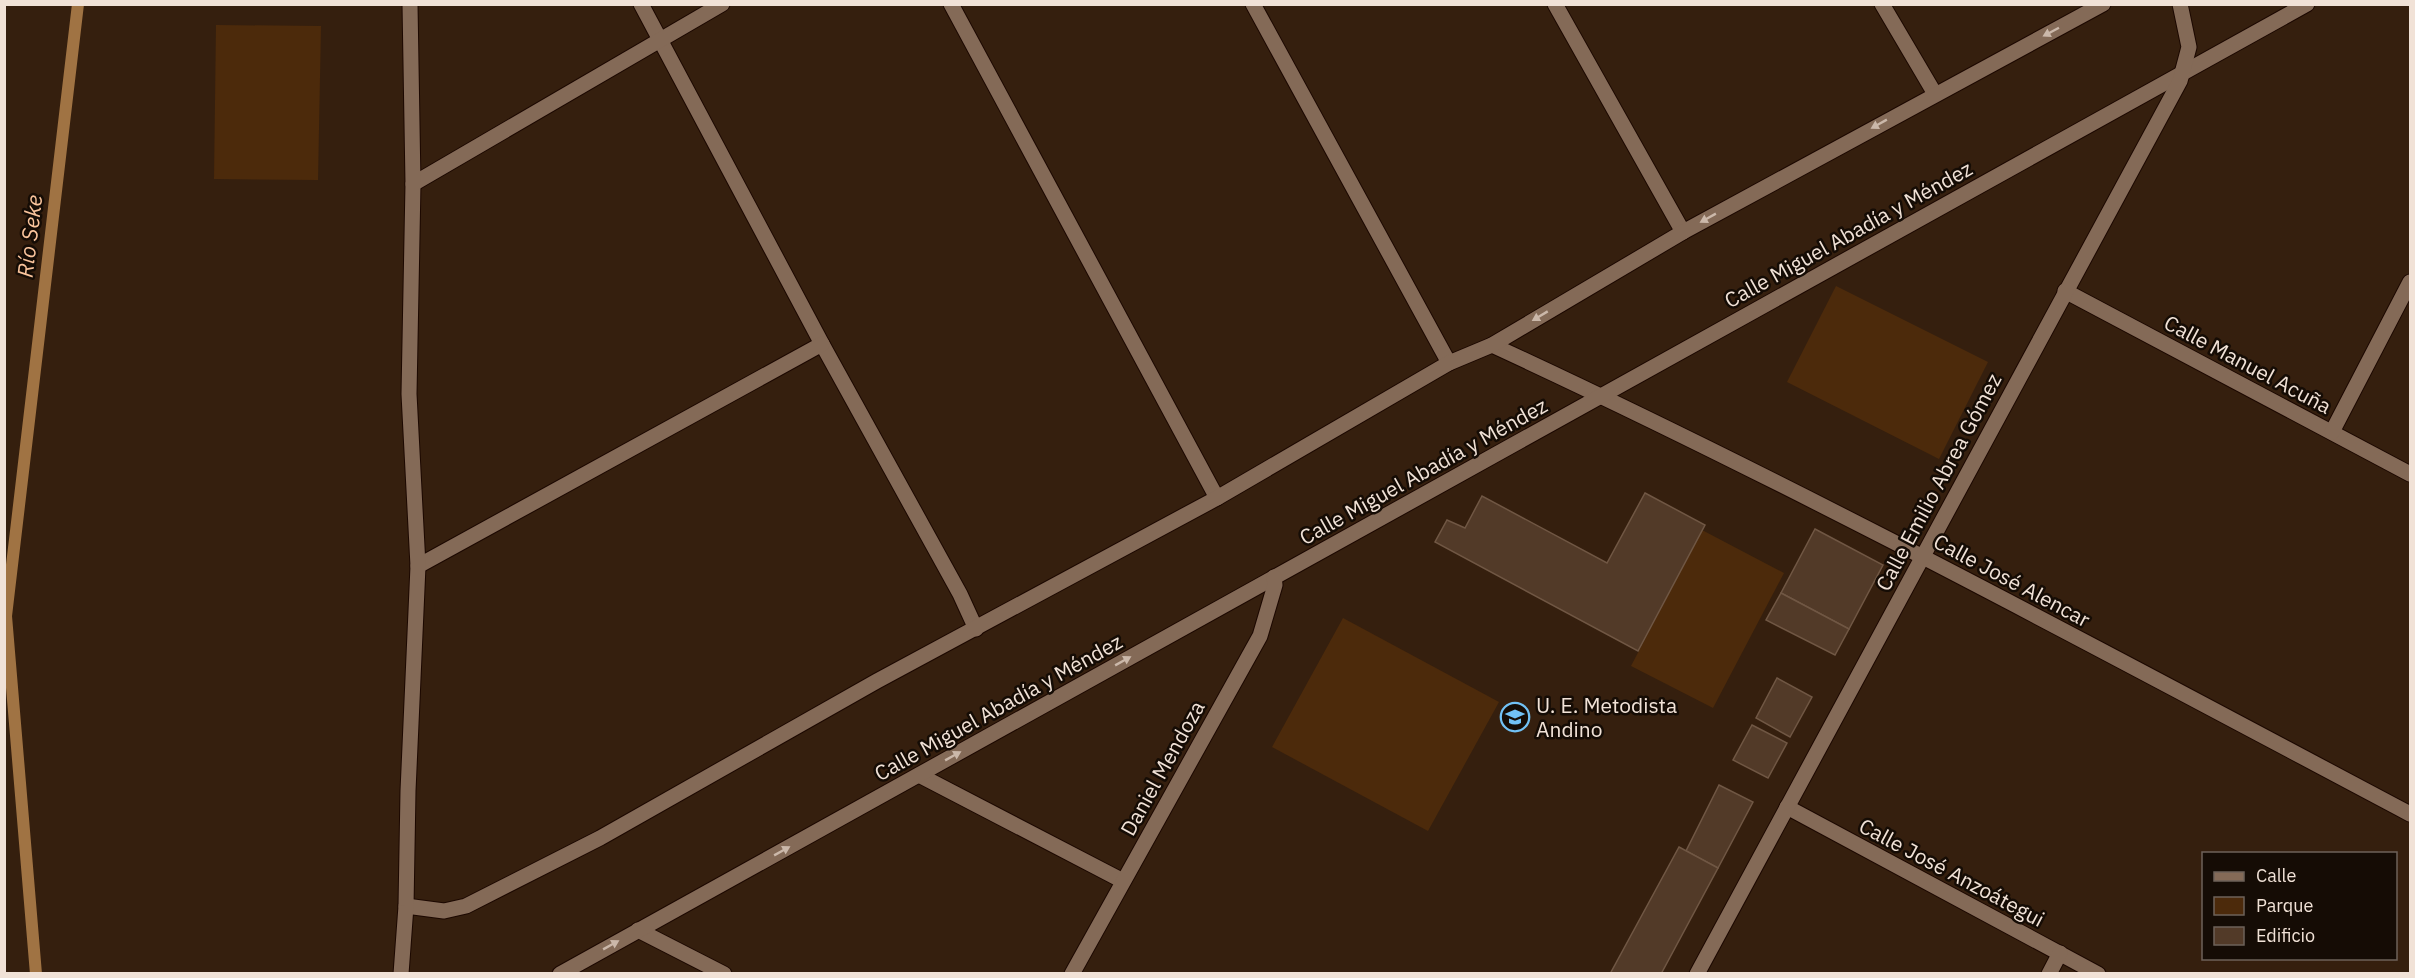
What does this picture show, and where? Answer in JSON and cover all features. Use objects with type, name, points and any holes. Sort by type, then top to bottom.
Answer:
[{"type":"street","points":[[401,974],[406,906],[408,791],[418,566],[410,394],[413,184],[410,4]]},
{"type":"street","points":[[641,4],[822,344],[960,594],[976,629]]},
{"type":"street","points":[[413,184],[722,4]]},
{"type":"street","points":[[951,4],[1217,498]]},
{"type":"street","points":[[1252,4],[1449,363]]},
{"type":"street","points":[[1555,4],[1683,232]]},
{"type":"street","points":[[1882,4],[1935,94]]},
{"type":"street","points":[[406,906],[444,911],[466,906],[600,838],[877,681],[1217,498],[1449,363],[1492,345],[1683,232],[2103,4]]},
{"type":"street","name":"Calle Emilio Abrea Gómez","points":[[1697,974],[2182,72],[2189,47],[2180,4]]},
{"type":"street","name":"Calle Miguel Abadía y Méndez","points":[[560,974],[2307,4]]},
{"type":"street","points":[[2332,432],[2410,282]]},
{"type":"street","name":"Calle Manuel Acuña","points":[[2065,291],[2410,474]]},
{"type":"street","points":[[418,566],[822,344]]},
{"type":"street","name":"Calle José Alencar","points":[[1492,345],[1602,396],[1922,556],[2410,814]]},
{"type":"street","name":"Daniel Mendoza","points":[[1072,974],[1260,636],[1275,585],[1274,577]]},
{"type":"street","points":[[919,775],[1123,881]]},
{"type":"street","name":"Calle José Anzoátegui","points":[[1787,807],[2098,974]]},
{"type":"street","points":[[638,930],[724,974]]},
{"type":"street","points":[[2049,974],[2060,953]]},
{"type":"green space","points":[[216,25],[321,26],[318,180],[214,179]]},
{"type":"green space","points":[[1836,286],[1988,362],[1939,459],[1787,382]]},
{"type":"green space","points":[[1702,530],[1784,573],[1713,708],[1631,666]]},
{"type":"green space","points":[[1343,618],[1499,702],[1428,831],[1272,747]]},
{"type":"building","points":[[1645,493],[1705,525],[1638,651],[1435,542],[1447,520],[1465,528],[1482,496],[1607,563]]},
{"type":"building","points":[[1815,529],[1883,565],[1849,629],[1781,593]]},
{"type":"building","points":[[1781,593],[1849,629],[1835,655],[1766,620]]},
{"type":"building","points":[[1777,678],[1812,697],[1790,737],[1756,718]]},
{"type":"building","points":[[1752,725],[1787,743],[1768,778],[1733,760]]},
{"type":"building","points":[[1719,785],[1753,802],[1718,868],[1686,851]]},
{"type":"building","points":[[1679,847],[1718,868],[1661,974],[1610,974]]},
{"type":"waterway","name":"Río Seke","points":[[36,974],[6,616],[78,4]]},
{"type":"place","name":"U. E. Metodista Andino","points":[[1515,717]]}]
